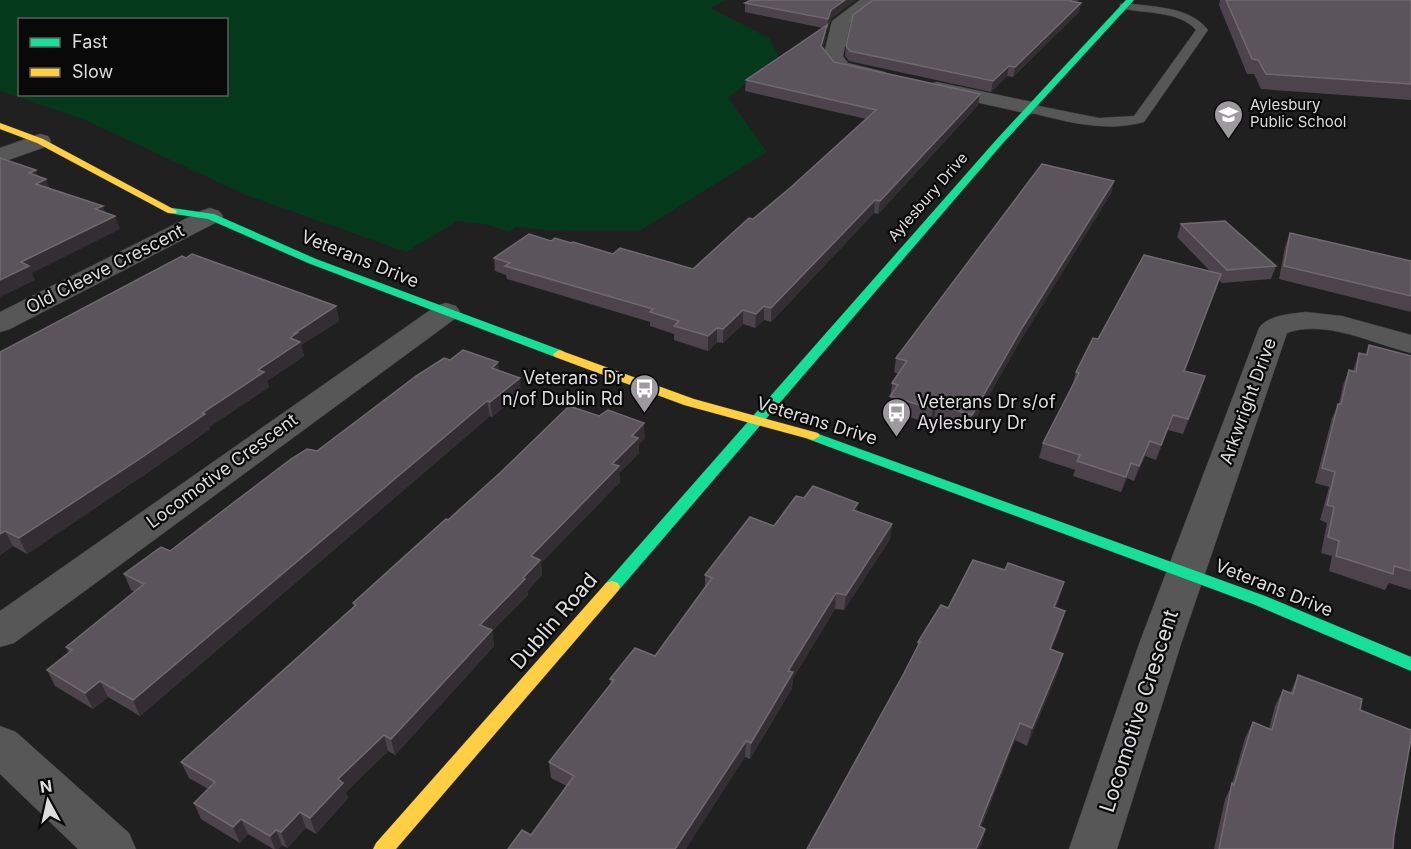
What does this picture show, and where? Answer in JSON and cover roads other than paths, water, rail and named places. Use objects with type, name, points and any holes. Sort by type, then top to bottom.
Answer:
[{"type":"street","points":[[872,0],[841,21],[833,57],[841,67],[897,80]]},
{"type":"street","name":"Aylesbury Drive","points":[[756,420],[1029,108],[1127,3]]},
{"type":"street","points":[[919,85],[1029,108]]},
{"type":"street","name":"Veterans Drive","points":[[0,126],[40,141],[173,212],[202,209],[312,261],[446,312],[689,402],[824,439],[1259,600],[1411,664]]},
{"type":"street","points":[[0,156],[40,141]]},
{"type":"street","name":"Old Cleeve Crescent","points":[[0,323],[202,209]]},
{"type":"street","name":"Locomotive Crescent","points":[[0,632],[446,312]]},
{"type":"street","name":"Arkwright Drive","points":[[1186,574],[1274,328],[1287,321],[1310,320],[1411,344]]},
{"type":"street","name":"Dublin Road","points":[[383,849],[756,420]]},
{"type":"street","name":"Locomotive Crescent","points":[[1093,849],[1160,644],[1186,574]]},
{"type":"street","points":[[0,745],[112,849]]},
{"type":"lane","points":[[1029,108],[1104,122],[1119,123],[1139,119],[1202,30],[1200,26],[1186,17],[1127,3]]},
{"type":"place","name":"Aylesbury Public School","points":[[1229,140]]},
{"type":"place","name":"Veterans Dr n/of Dublin Rd","points":[[644,414]]},
{"type":"place","name":"Veterans Dr s/of Aylesbury Dr","points":[[896,438]]}]
